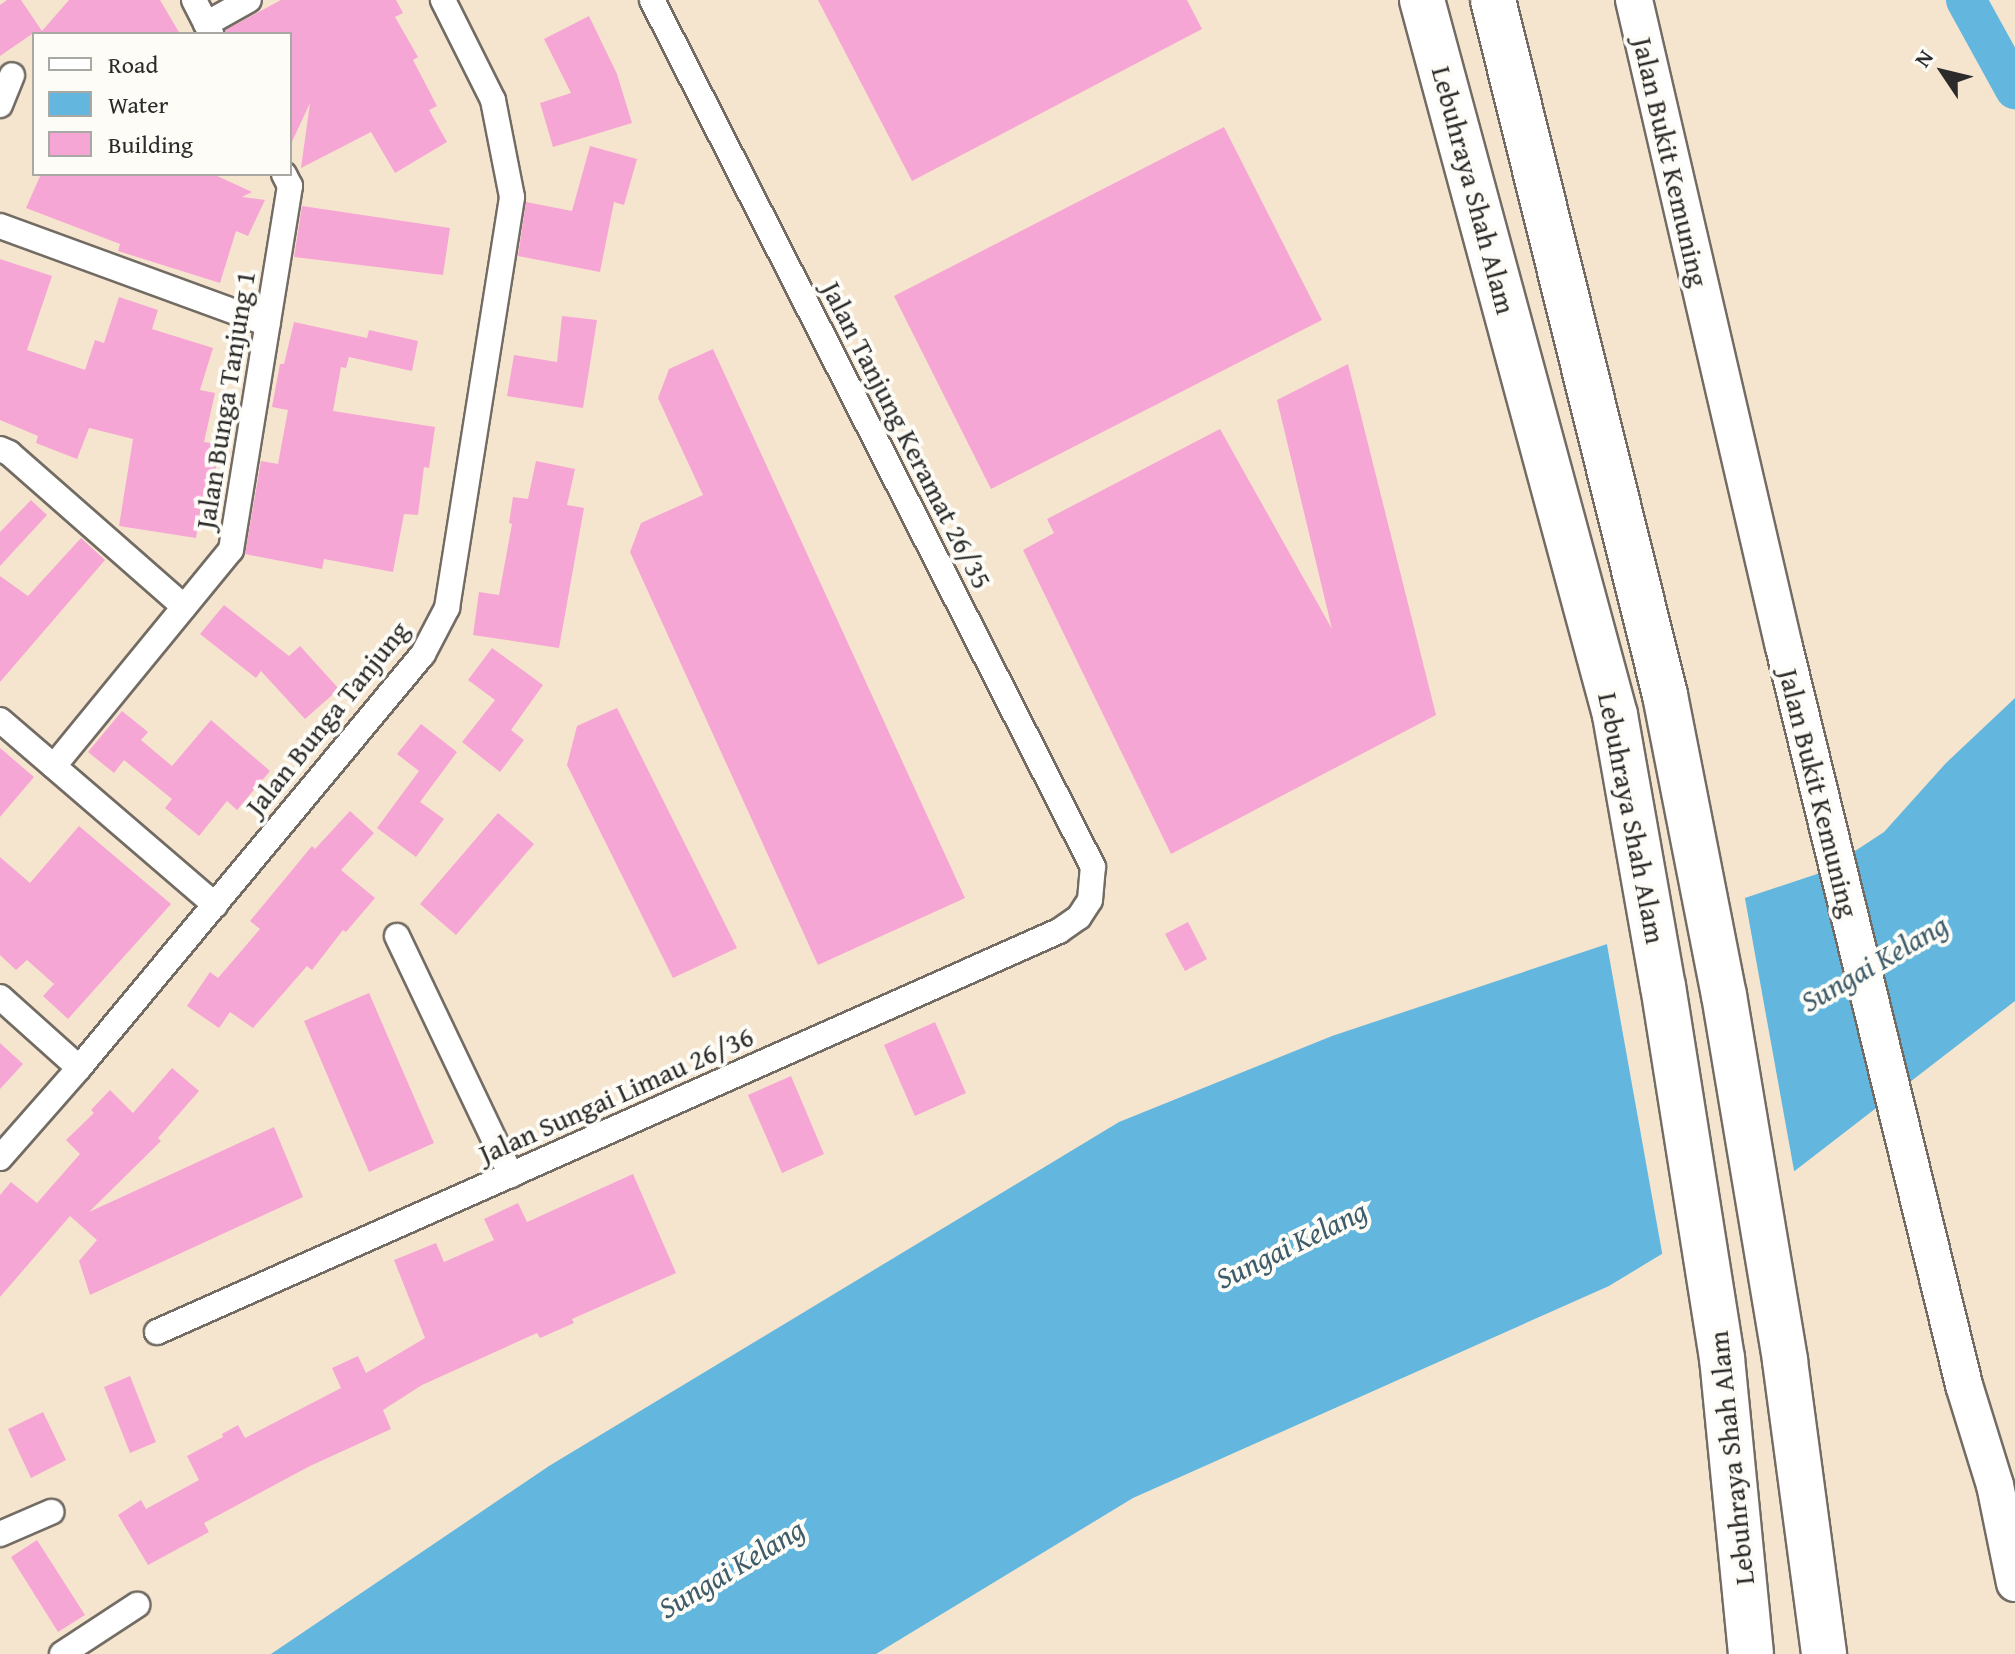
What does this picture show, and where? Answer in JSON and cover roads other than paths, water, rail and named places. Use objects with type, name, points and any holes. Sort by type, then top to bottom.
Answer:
[{"type":"highway","name":"Lebuhraya Shah Alam","points":[[1422,0],[1615,715],[1663,986],[1722,1358],[1751,1654]]},
{"type":"highway","name":"Lebuhraya Shah Alam","points":[[1493,0],[1665,695],[1724,995],[1785,1361],[1824,1654]]},
{"type":"main road","name":"Jalan Bukit Kemuning","points":[[1634,0],[1784,647],[1964,1385],[2005,1499],[2015,1583]]},
{"type":"street","points":[[194,0],[208,29],[249,0]]},
{"type":"street","name":"Jalan Bunga Tanjung","points":[[0,1158],[79,1068],[423,654],[447,608],[512,197],[493,100],[443,0]]},
{"type":"street","name":"Jalan Tanjung Keramat 26/35","points":[[652,0],[1093,867],[1090,900]]},
{"type":"street","points":[[0,105],[12,75]]},
{"type":"street","name":"Jalan Bunga Tanjung 1","points":[[54,766],[231,550],[290,186],[285,176]]},
{"type":"street","points":[[0,226],[268,324]]},
{"type":"street","points":[[0,449],[9,453],[184,607]]},
{"type":"street","points":[[0,720],[215,905]]},
{"type":"street","name":"Jalan Sungai Limau 26/36","points":[[157,1332],[1059,931],[1079,917],[1090,900]]},
{"type":"street","points":[[397,936],[511,1175]]},
{"type":"street","points":[[0,997],[79,1068]]},
{"type":"street","points":[[0,1534],[51,1512]]},
{"type":"street","points":[[62,1654],[137,1605]]},
{"type":"water","name":"Sungai Kelang","points":[[2015,698],[2015,1001],[1779,1183],[1609,1286],[1133,1498],[876,1654],[271,1654],[549,1466],[1119,1122],[1332,1036],[1823,872],[1884,832],[1946,763]]},
{"type":"waterway","points":[[1966,0],[2015,89]]}]
